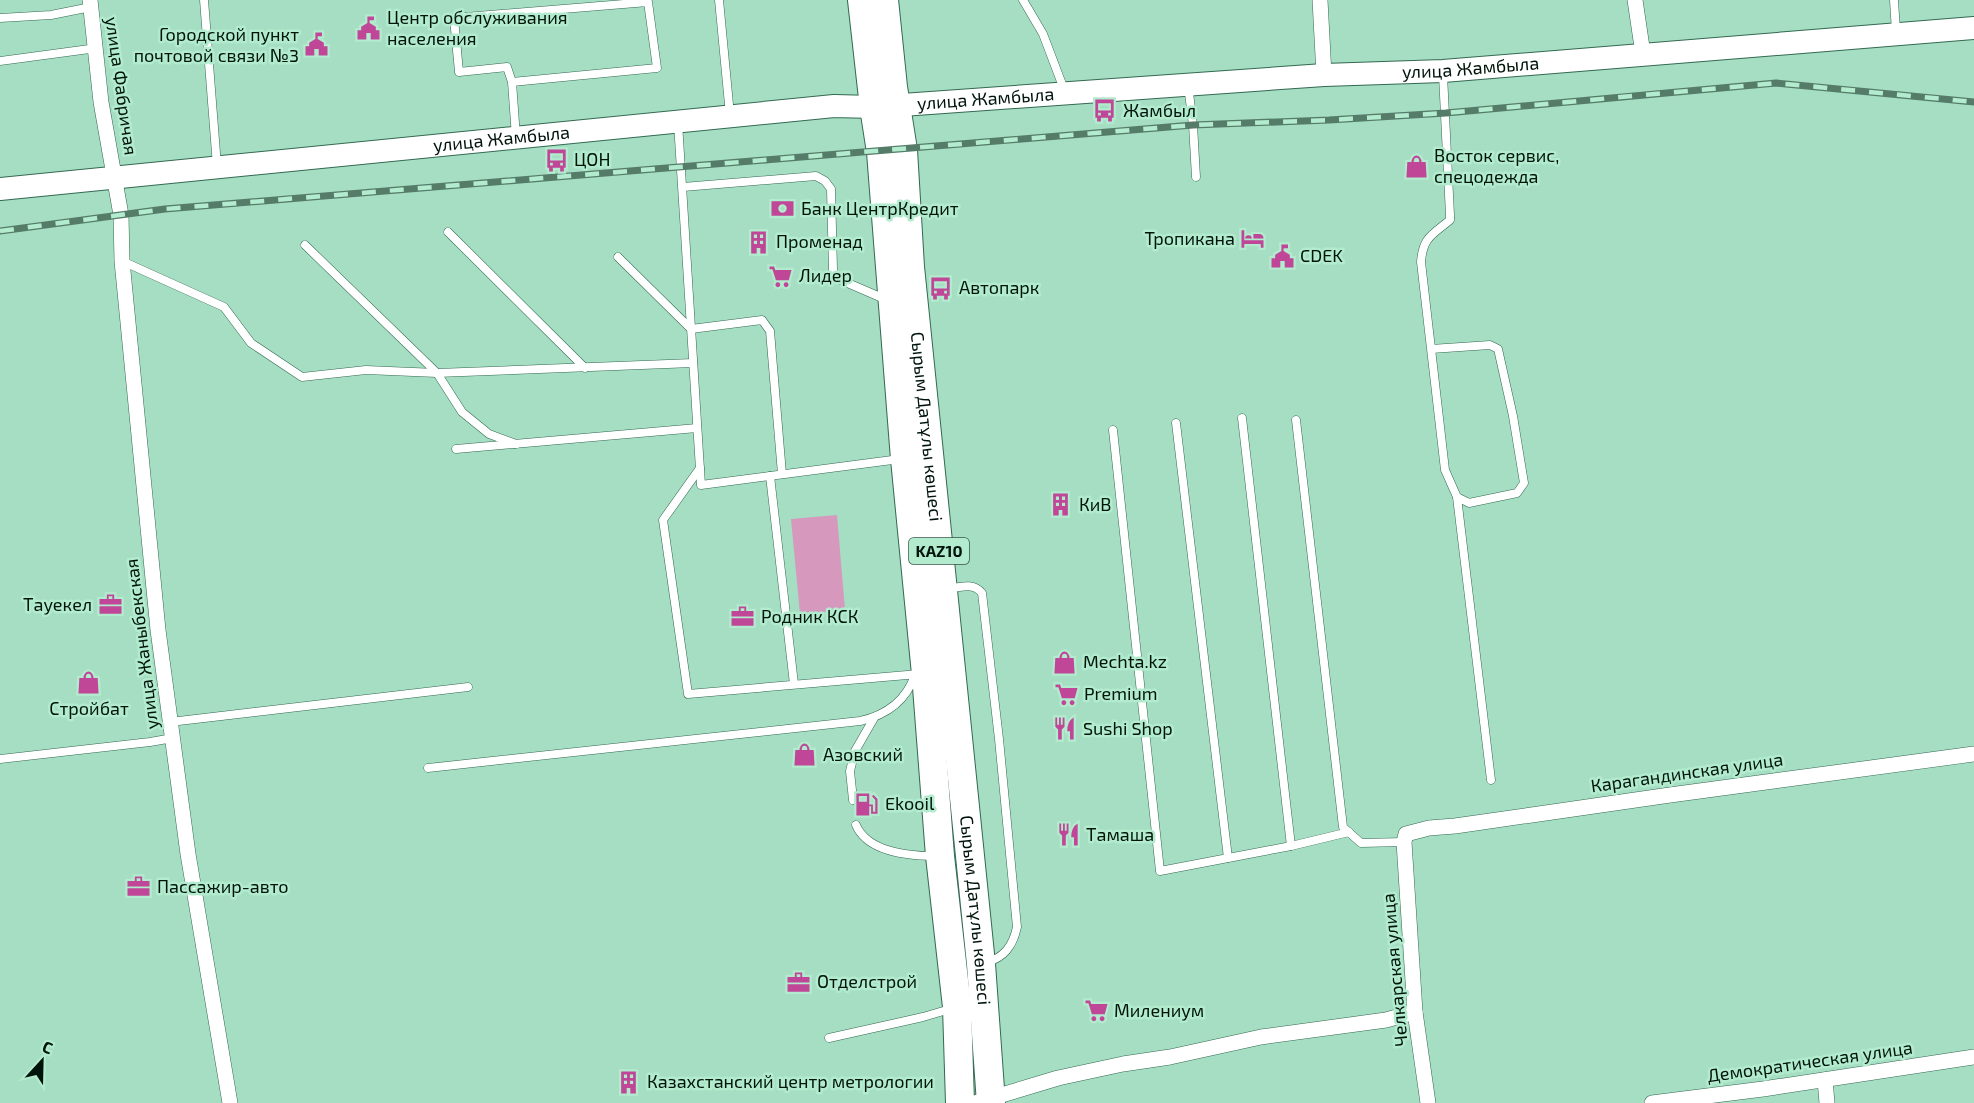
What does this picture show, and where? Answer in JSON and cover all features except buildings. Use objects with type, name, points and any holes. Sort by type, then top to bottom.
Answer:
[{"type":"highway","name":"Сырым Датұлы көшесі","points":[[862,0],[885,106],[903,150],[910,267],[981,964],[970,1004],[960,1103]]},
{"type":"highway","name":"Сырым Датұлы көшесі","points":[[884,0],[885,106],[881,152],[920,674],[940,856],[970,1004],[986,1101]]},
{"type":"street","points":[[1320,0],[1324,75]]},
{"type":"street","points":[[1635,0],[1643,54]]},
{"type":"street","name":"улица Фабричая","points":[[91,4],[101,102],[114,177]]},
{"type":"street","name":"улица Жамбыла","points":[[0,189],[834,106],[885,106],[1324,75],[1443,71],[1974,28]]},
{"type":"street","name":"улица Жаныбекская","points":[[114,177],[121,215],[122,261],[158,630],[188,854],[230,1103]]},
{"type":"street","name":"Карагандинская улица","points":[[1405,838],[1429,828],[1974,754]]},
{"type":"street","name":"Челкарская улица","points":[[1405,838],[1415,1012],[1428,1103]]},
{"type":"street","points":[[986,1101],[1058,1078],[1122,1064],[1170,1057],[1261,1037],[1386,1020],[1415,1012]]},
{"type":"street","name":"Демократическая улица","points":[[1652,1103],[1974,1057]]},
{"type":"street","points":[[1825,1080],[1827,1103]]},
{"type":"lane","points":[[204,0],[217,167]]},
{"type":"lane","points":[[719,0],[730,116]]},
{"type":"lane","points":[[1023,0],[1043,34],[1065,93]]},
{"type":"lane","points":[[1894,0],[1896,33]]},
{"type":"lane","points":[[512,82],[657,68],[648,2],[454,18],[459,72],[507,67],[512,82],[516,137]]},
{"type":"lane","points":[[0,18],[51,15],[91,4]]},
{"type":"lane","points":[[0,61],[97,48]]},
{"type":"lane","points":[[1443,71],[1450,220],[1426,238],[1421,262],[1445,470],[1457,497],[1491,780]]},
{"type":"lane","points":[[1188,85],[1196,177]]},
{"type":"lane","points":[[678,121],[701,485],[905,459]]},
{"type":"lane","points":[[683,186],[816,176],[825,181],[831,189],[833,270],[836,278],[893,302]]},
{"type":"lane","points":[[447,232],[585,368]]},
{"type":"lane","points":[[305,245],[437,373],[462,412],[489,434],[516,444]]},
{"type":"lane","points":[[618,257],[691,329]]},
{"type":"lane","points":[[122,261],[224,307],[251,343],[302,377],[366,370],[437,373],[693,363]]},
{"type":"lane","points":[[691,329],[762,320],[770,331],[782,474]]},
{"type":"lane","points":[[1431,349],[1494,346],[1500,353],[1513,416],[1524,483],[1517,493],[1469,503],[1457,497]]},
{"type":"lane","points":[[1242,418],[1291,846]]},
{"type":"lane","points":[[1296,420],[1343,827],[1361,843],[1405,838]]},
{"type":"lane","points":[[1176,423],[1228,858]]},
{"type":"lane","points":[[456,449],[697,428]]},
{"type":"lane","points":[[1113,430],[1160,871],[1291,846],[1349,832]]},
{"type":"lane","points":[[700,468],[663,520],[688,694],[920,674]]},
{"type":"lane","points":[[770,476],[794,684]]},
{"type":"lane","points":[[943,589],[969,585],[977,587],[982,593],[999,739],[1017,927],[1015,937],[1005,955],[996,961],[981,964]]},
{"type":"lane","points":[[428,768],[828,725],[874,718],[900,702],[920,674]]},
{"type":"lane","points":[[170,722],[468,687]]},
{"type":"lane","points":[[853,800],[850,771],[855,751],[874,718]]},
{"type":"lane","points":[[0,759],[172,738]]},
{"type":"lane","points":[[856,825],[860,835],[890,851],[914,856],[940,856]]},
{"type":"lane","points":[[829,1038],[970,1004]]},
{"type":"shaded area","points":[[837,515],[845,610],[800,614],[791,519]]},
{"type":"railway","points":[[0,231],[165,209],[1193,125],[1446,113],[1776,83],[1974,102]]},
{"type":"place","name":"Центр обслуживания наcеления","points":[[369,28]]},
{"type":"place","name":"Городской пункт почтовой связи №3","points":[[317,45]]},
{"type":"place","name":"Жамбыл","points":[[1105,111]]},
{"type":"place","name":"ЦОН","points":[[556,160]]},
{"type":"place","name":"Восток сервис, спецодежда","points":[[1416,166]]},
{"type":"place","name":"Банк ЦентрКредит","points":[[783,209]]},
{"type":"place","name":"Тропикана","points":[[1253,239]]},
{"type":"place","name":"Променад","points":[[758,242]]},
{"type":"place","name":"CDEK","points":[[1282,256]]},
{"type":"place","name":"Лидер","points":[[781,276]]},
{"type":"place","name":"Автопарк","points":[[941,288]]},
{"type":"place","name":"КиВ","points":[[1061,505]]},
{"type":"place","name":"Тауекел","points":[[110,605]]},
{"type":"place","name":"Родник КСК","points":[[743,617]]},
{"type":"place","name":"Mechta.kz","points":[[1065,662]]},
{"type":"place","name":"Стройбат","points":[[89,683]]},
{"type":"place","name":"Premium","points":[[1066,694]]},
{"type":"place","name":"Sushi Shop","points":[[1065,729]]},
{"type":"place","name":"Азовский","points":[[805,755]]},
{"type":"place","name":"Ekooil","points":[[867,804]]},
{"type":"place","name":"Тамаша","points":[[1068,835]]},
{"type":"place","name":"Пассажир-авто","points":[[139,887]]},
{"type":"place","name":"Отделстрой","points":[[799,982]]},
{"type":"place","name":"Милениум","points":[[1096,1011]]},
{"type":"place","name":"Казахстанский центр метрологии","points":[[629,1082]]}]
